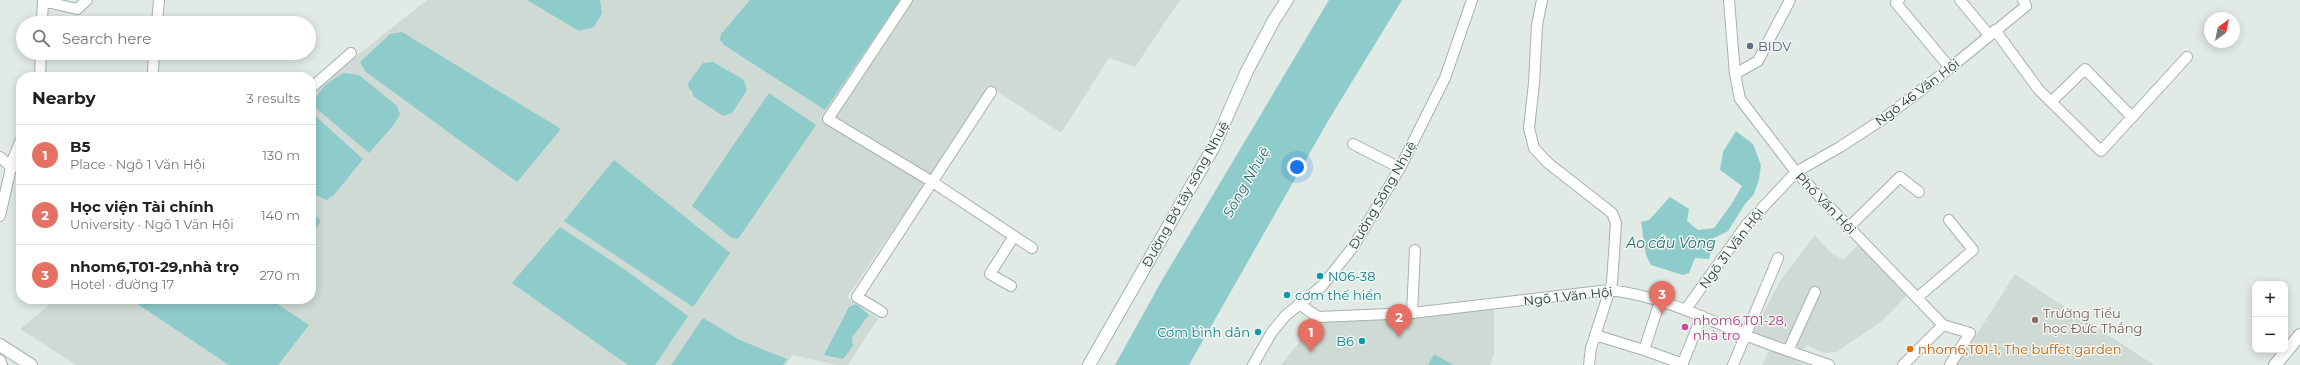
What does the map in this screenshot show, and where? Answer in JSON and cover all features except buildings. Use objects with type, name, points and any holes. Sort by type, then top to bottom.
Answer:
[{"type":"street","points":[[42,16],[43,1],[76,9],[87,0]]},
{"type":"street","points":[[157,16],[158,0]]},
{"type":"street","points":[[907,0],[828,119],[931,181],[1032,248]]},
{"type":"street","name":"Đường Bờ tây sông Nhuệ","points":[[1089,365],[1213,148],[1247,70],[1274,20],[1287,0]]},
{"type":"street","name":"Đường Sông Nhuệ","points":[[1252,365],[1272,332],[1285,316],[1322,286],[1334,273],[1353,247],[1400,168],[1445,78],[1472,0]]},
{"type":"street","points":[[1542,0],[1537,25],[1534,83],[1529,128],[1534,148],[1564,176],[1612,213],[1616,223],[1612,283],[1595,335],[1589,365]]},
{"type":"street","name":"Phố Văn Hội","points":[[1729,0],[1735,74],[1740,99],[1796,172],[1943,324],[1970,333],[1950,365]]},
{"type":"street","points":[[1735,74],[1758,61],[1790,0]]},
{"type":"street","points":[[1900,0],[1896,2],[1950,68]]},
{"type":"street","points":[[1960,0],[1992,32],[2039,90],[2101,151],[2187,58]]},
{"type":"street","name":"Ngõ 46 Văn Hội","points":[[1796,172],[1840,147],[1882,119],[1950,68],[1992,32],[2026,6],[2022,0]]},
{"type":"street","points":[[316,84],[351,53]]},
{"type":"street","points":[[40,72],[41,60]]},
{"type":"street","points":[[153,71],[154,60]]},
{"type":"street","points":[[2051,102],[2085,69],[2132,118]]},
{"type":"street","points":[[882,312],[857,297],[931,181],[991,92]]},
{"type":"street","points":[[1353,144],[1400,168]]},
{"type":"street","points":[[0,216],[16,156]]},
{"type":"street","points":[[0,157],[12,168]]},
{"type":"street","name":"Ngõ 31 Văn Hội","points":[[1686,309],[1747,224],[1796,172]]},
{"type":"street","points":[[1849,227],[1900,177],[1919,192]]},
{"type":"street","points":[[1918,297],[1973,250],[1949,220]]},
{"type":"street","points":[[1011,286],[990,274],[1014,236]]},
{"type":"street","points":[[1412,313],[1415,250]]},
{"type":"street","points":[[1733,365],[1778,258]]},
{"type":"street","name":"Ngõ 1 Văn Hội","points":[[1299,304],[1318,317],[1412,313],[1609,290],[1628,292],[1686,309],[1746,335],[1829,365]]},
{"type":"street","points":[[1788,351],[1815,292]]},
{"type":"street","points":[[1644,350],[1660,301]]},
{"type":"street","points":[[1595,335],[1644,350],[1682,364],[1702,316]]},
{"type":"street","points":[[1902,365],[1943,324]]},
{"type":"street","points":[[2275,365],[2300,335]]},
{"type":"street","points":[[0,345],[30,365]]},
{"type":"street","points":[[0,360],[2,365]]},
{"type":"shaded area","points":[[427,0],[1180,0],[1135,67],[1109,58],[1061,133],[991,87],[847,297],[878,319],[848,365],[836,365],[792,355],[786,365],[76,365],[20,329],[50,304],[316,304],[316,88]]},
{"type":"shaded area","points":[[1815,235],[1829,251],[1843,260],[1860,243],[1909,293],[1883,320],[1837,352],[1823,353],[1808,345],[1802,349],[1753,333],[1780,281]]},
{"type":"shaded area","name":"Trường Tiểu học Đức Thắng","points":[[2015,274],[2154,365],[1957,365]]},
{"type":"shaded area","points":[[1494,305],[1494,355],[1490,365],[1281,365],[1317,320]]},
{"type":"shaded area","points":[[1770,349],[1807,365],[1762,365]]},
{"type":"water","points":[[527,0],[600,0],[602,13],[594,27],[579,31]]},
{"type":"water","points":[[750,0],[900,0],[825,110],[724,45],[720,40],[721,34]]},
{"type":"water","name":"Sông Nhuệ","points":[[1329,0],[1402,0],[1328,121],[1189,365],[1115,365],[1161,282]]},
{"type":"water","points":[[402,32],[561,129],[517,182],[366,72],[360,62],[390,34]]},
{"type":"water","points":[[713,62],[744,80],[747,90],[732,113],[723,116],[693,96],[692,91],[689,89],[688,83],[703,63]]},
{"type":"water","points":[[343,73],[359,75],[397,106],[400,114],[393,126],[369,153],[316,108],[316,97],[325,85]]},
{"type":"water","points":[[769,93],[816,125],[738,239],[732,238],[692,206]]},
{"type":"water","points":[[316,117],[363,159],[334,195],[327,200],[316,195]]},
{"type":"water","name":"Ao cầu Vòng","points":[[1736,131],[1753,144],[1761,165],[1759,179],[1754,194],[1745,204],[1728,231],[1714,238],[1709,259],[1695,258],[1689,273],[1683,275],[1651,265],[1646,255],[1641,222],[1649,220],[1670,197],[1689,209],[1687,221],[1698,230],[1714,228],[1731,205],[1742,186],[1720,170],[1723,152]]},
{"type":"water","points":[[614,160],[730,253],[693,307],[564,221]]},
{"type":"water","points":[[316,216],[321,221],[316,228]]},
{"type":"water","points":[[560,227],[624,269],[688,316],[655,365],[628,365],[512,283]]},
{"type":"water","points":[[138,304],[278,304],[309,325],[278,365],[229,365]]},
{"type":"water","points":[[856,304],[869,315],[852,337],[853,346],[843,359],[824,355],[849,307]]},
{"type":"water","points":[[703,318],[740,340],[787,359],[783,365],[671,365]]},
{"type":"water","points":[[1434,354],[1453,365],[1428,365]]},
{"type":"place","name":"BIDV","points":[[1750,46]]},
{"type":"place","name":"N06-38","points":[[1320,276]]},
{"type":"place","name":"cơm thế hiển","points":[[1287,295]]},
{"type":"place","name":"nhom6,T01-29,nhà trọ","points":[[1662,314]]},
{"type":"place","name":"Trường Tiểu học Đức Thắng","points":[[2035,320]]},
{"type":"place","name":"nhom6,T01-28, nhà trọ","points":[[1685,327]]},
{"type":"place","name":"Cơm bình dân","points":[[1258,332]]},
{"type":"place","name":"Học viện Tài chính","points":[[1399,337]]},
{"type":"place","name":"B6","points":[[1362,341]]},
{"type":"place","name":"nhom6,T01-1, The buffet garden","points":[[1910,349]]},
{"type":"place","name":"B5","points":[[1311,352]]}]
